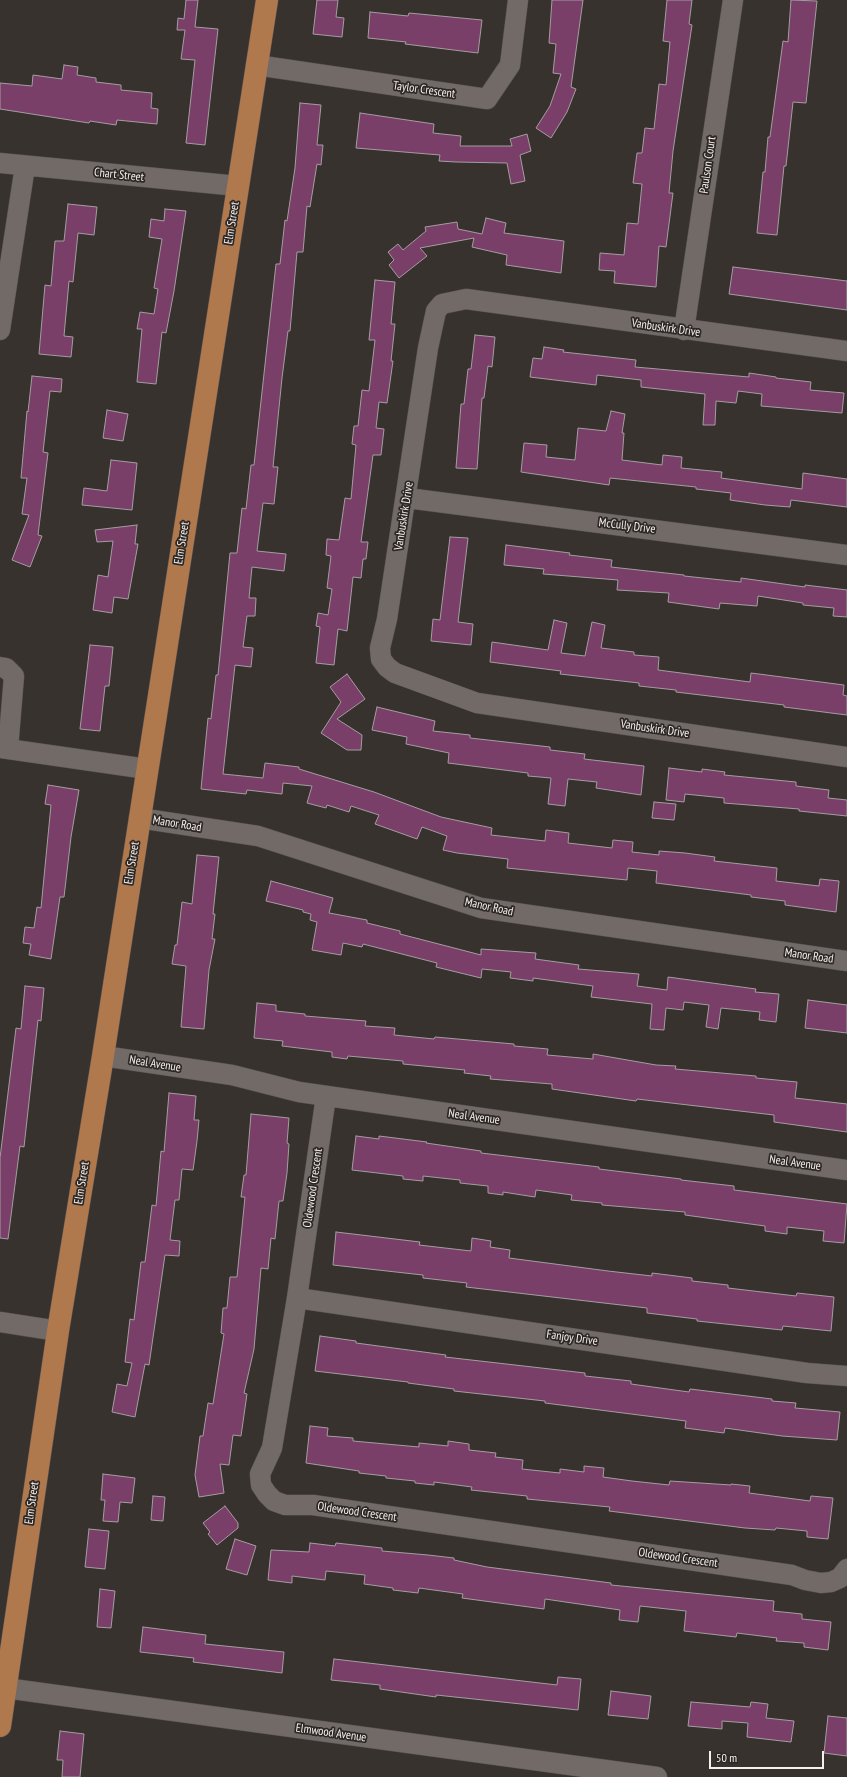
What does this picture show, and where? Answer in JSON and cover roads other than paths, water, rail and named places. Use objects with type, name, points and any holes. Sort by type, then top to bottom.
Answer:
[{"type":"main road","name":"Elm Street","points":[[0,1726],[58,1331],[103,1056],[267,0]]},
{"type":"street","name":"Taylor Crescent","points":[[256,65],[487,100],[510,65],[518,0]]},
{"type":"street","name":"Paulson Court","points":[[684,330],[733,0]]},
{"type":"street","name":"Chart Street","points":[[0,163],[238,186]]},
{"type":"street","points":[[0,330],[25,166]]},
{"type":"street","name":"Vanbuskirk Drive","points":[[847,351],[466,300],[442,304],[436,311],[428,348],[388,619],[380,648],[381,659],[386,667],[395,673],[477,703],[847,757]]},
{"type":"street","name":"McCully Drive","points":[[407,498],[847,554]]},
{"type":"street","points":[[0,667],[6,668],[14,676],[6,710],[4,749],[147,769]]},
{"type":"street","name":"Manor Road","points":[[139,818],[258,836],[481,908],[847,961]]},
{"type":"street","name":"Neal Avenue","points":[[103,1056],[232,1075],[299,1092],[847,1170]]},
{"type":"street","name":"Oldewood Crescent","points":[[326,1096],[297,1298],[272,1448],[260,1474],[261,1484],[267,1494],[274,1501],[285,1505],[313,1505],[792,1575],[821,1583],[831,1582],[840,1578],[847,1569]]},
{"type":"street","name":"Fanjoy Drive","points":[[297,1298],[799,1372],[847,1376]]},
{"type":"street","points":[[0,1322],[58,1331]]},
{"type":"street","name":"Elmwood Avenue","points":[[5,1688],[657,1777]]}]
